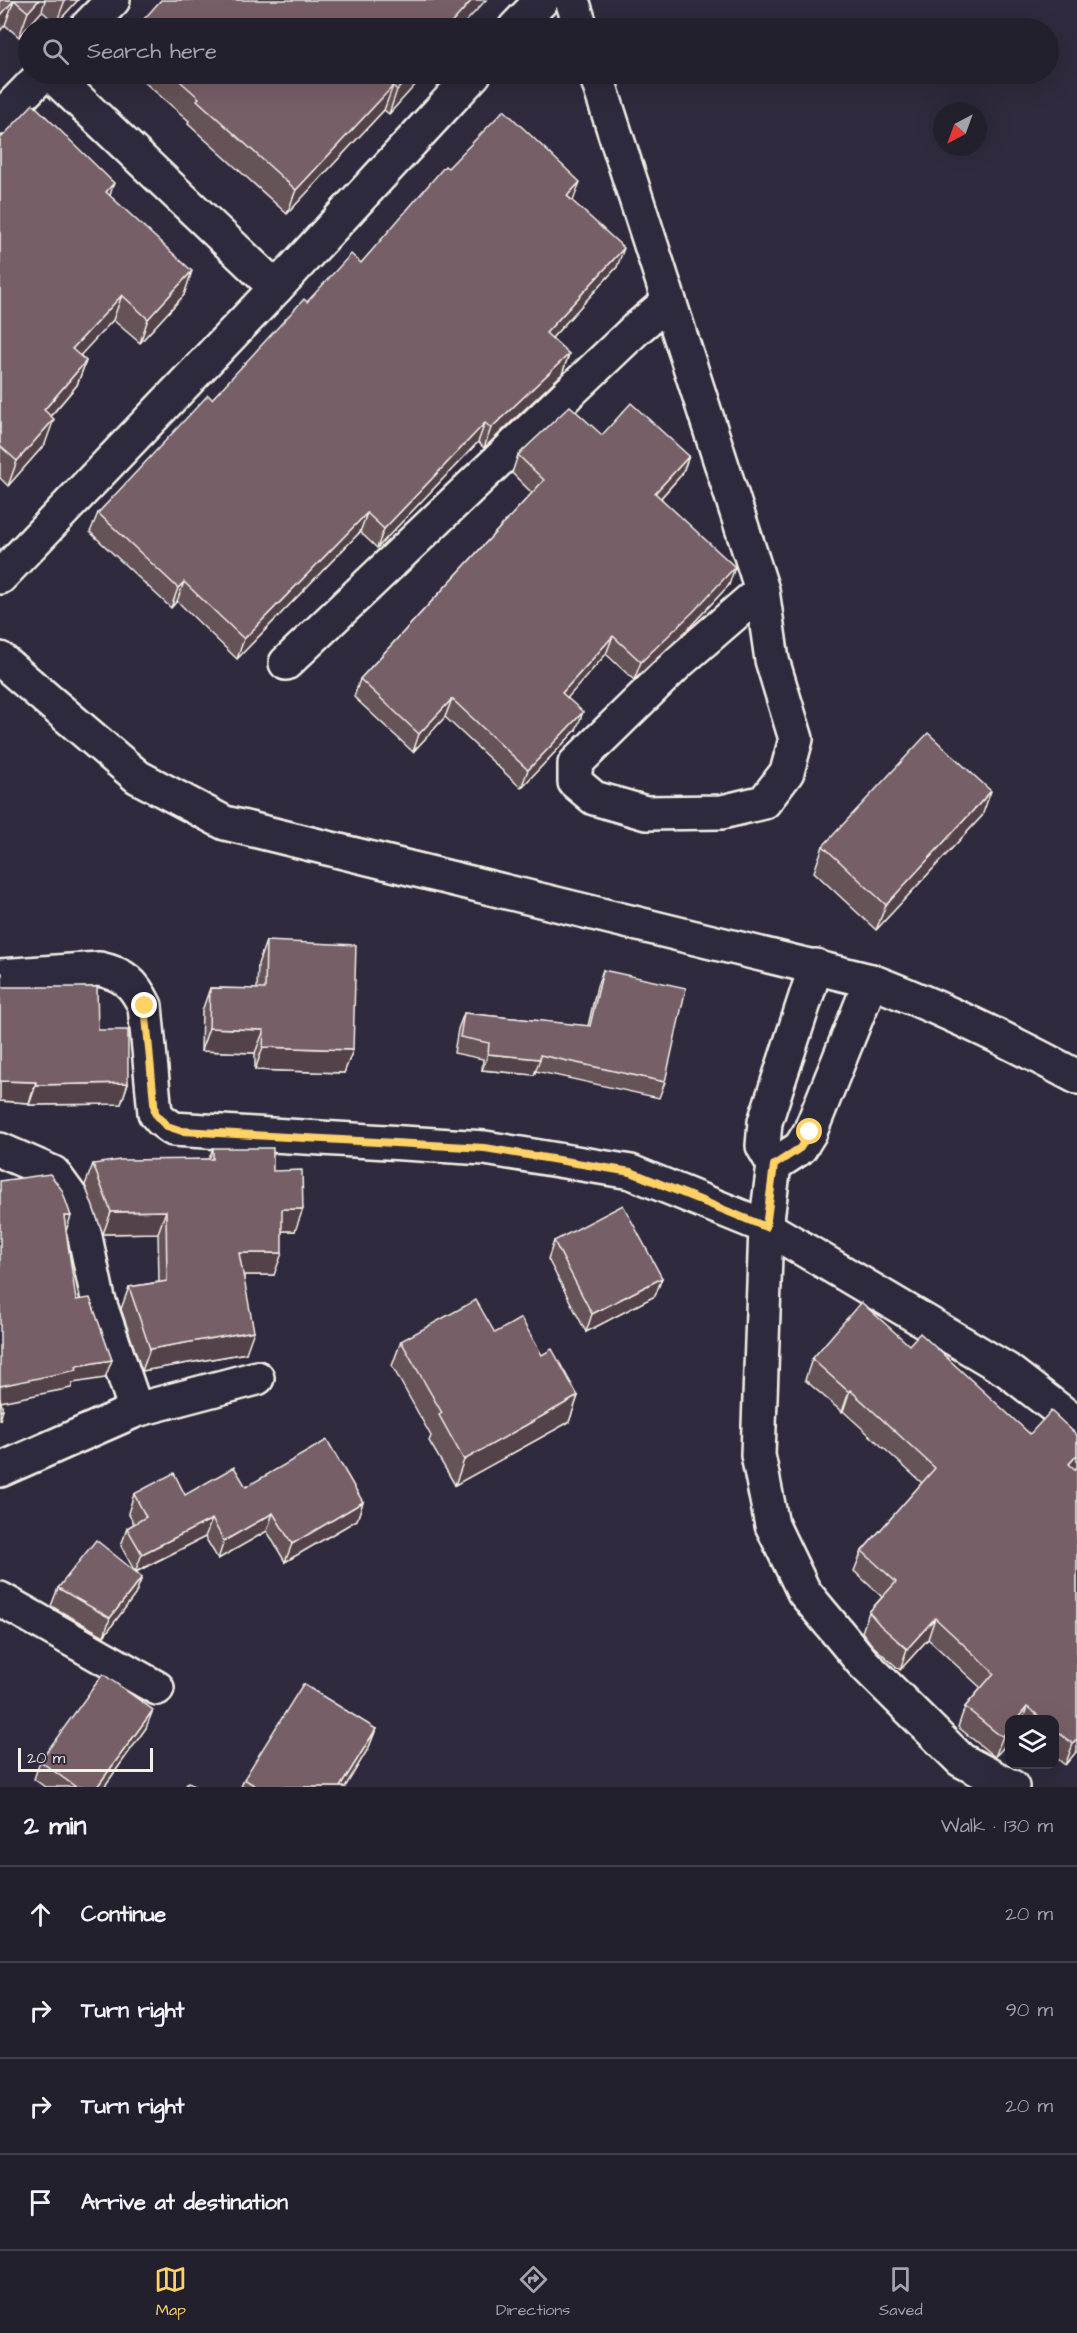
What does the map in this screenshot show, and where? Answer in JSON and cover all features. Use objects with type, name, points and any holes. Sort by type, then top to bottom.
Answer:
[{"type":"street","points":[[96,18],[113,0]]},
{"type":"street","points":[[525,18],[542,0]]},
{"type":"street","points":[[572,0],[578,18]]},
{"type":"street","points":[[0,118],[33,84]]},
{"type":"street","points":[[62,84],[276,288]]},
{"type":"street","points":[[0,577],[276,288],[465,84]]},
{"type":"street","points":[[599,84],[762,590],[772,660],[796,739],[787,772],[764,802],[723,812],[646,813],[594,798],[575,782],[575,764],[679,662],[762,590]]},
{"type":"street","points":[[286,663],[636,329],[669,301]]},
{"type":"street","points":[[0,659],[138,777],[225,823],[871,981],[920,1000],[1038,1055],[1077,1077]]},
{"type":"street","points":[[816,966],[765,1122],[763,1146],[774,1165],[766,1227],[758,1455],[772,1525],[804,1592],[863,1663],[962,1760],[1012,1787]]},
{"type":"street","points":[[0,976],[99,969],[114,972],[126,979],[138,992],[145,1006],[155,1113],[160,1120],[173,1129],[496,1150],[631,1172],[766,1227],[864,1283],[1007,1370],[1077,1424]]},
{"type":"street","points":[[774,1165],[800,1148],[810,1132],[871,981]]},
{"type":"street","points":[[0,1149],[53,1173],[72,1199],[84,1232],[98,1299],[136,1410]]},
{"type":"street","points":[[0,1470],[136,1410],[257,1378]]},
{"type":"street","points":[[0,1599],[157,1688]]},
{"type":"building","points":[[0,0],[14,0],[0,16]]},
{"type":"building","points":[[14,0],[39,0],[28,12]]},
{"type":"building","points":[[161,0],[472,0],[456,18],[145,18]]},
{"type":"building","points":[[183,84],[403,84],[397,90],[393,86],[296,190],[197,100],[199,98]]},
{"type":"building","points":[[33,104],[114,183],[106,192],[192,271],[148,319],[122,295],[72,349],[86,361],[44,410],[54,419],[17,461],[0,446],[0,139]]},
{"type":"building","points":[[504,110],[580,182],[567,196],[624,248],[546,333],[569,354],[491,428],[485,423],[384,529],[367,513],[244,639],[184,582],[178,588],[98,513],[208,395],[212,399],[304,299],[307,302],[351,254],[361,263],[445,166],[448,168]]},
{"type":"building","points":[[631,403],[689,456],[655,493],[735,567],[641,662],[613,636],[562,693],[583,712],[528,770],[452,699],[419,734],[360,679],[544,480],[518,455],[570,406],[602,435]]},
{"type":"building","points":[[928,733],[991,791],[886,905],[823,846]]},
{"type":"building","points":[[266,941],[356,945],[353,1050],[263,1047],[264,1030],[209,1028],[210,988],[265,989]]},
{"type":"building","points":[[603,970],[686,988],[665,1082],[540,1055],[540,1059],[488,1054],[489,1043],[460,1037],[464,1013],[590,1026]]},
{"type":"building","points":[[0,972],[2,973],[2,987],[97,987],[98,1030],[128,1030],[128,1083],[36,1085],[36,1082],[0,1081]]},
{"type":"building","points":[[213,1148],[273,1148],[273,1171],[302,1170],[303,1209],[282,1209],[282,1253],[239,1253],[254,1331],[150,1349],[129,1287],[167,1281],[166,1211],[111,1212],[93,1164],[120,1160],[213,1159]]},
{"type":"building","points":[[50,1174],[62,1190],[71,1216],[64,1216],[76,1300],[90,1298],[112,1360],[76,1366],[77,1370],[0,1386],[0,1181]]},
{"type":"building","points":[[623,1205],[662,1278],[592,1314],[554,1241]]},
{"type":"building","points":[[476,1300],[495,1333],[521,1318],[542,1355],[552,1349],[578,1396],[464,1460],[439,1415],[442,1413],[401,1341]]},
{"type":"building","points":[[861,1302],[909,1345],[920,1333],[1030,1434],[1051,1411],[1077,1435],[1077,1455],[1069,1464],[1077,1471],[1077,1739],[1073,1744],[1059,1733],[1059,1715],[1038,1715],[1027,1707],[1020,1715],[1005,1715],[1005,1734],[1003,1736],[998,1734],[965,1707],[994,1673],[935,1618],[907,1649],[869,1612],[896,1582],[862,1551],[935,1468],[850,1390],[849,1392],[812,1359]]},
{"type":"building","points":[[327,1440],[363,1502],[292,1544],[273,1513],[224,1541],[212,1519],[142,1554],[127,1528],[146,1517],[134,1494],[174,1473],[185,1495],[234,1467],[246,1487]]},
{"type":"building","points":[[96,1540],[142,1577],[110,1618],[58,1588]]},
{"type":"building","points":[[103,1674],[153,1710],[97,1787],[76,1787],[40,1761]]},
{"type":"building","points":[[303,1684],[376,1729],[340,1787],[257,1787],[244,1779]]},
{"type":"building","points":[[188,1782],[196,1787],[185,1787]]},
{"type":"route","points":[[145,1006],[155,1113],[167,1126],[182,1131],[485,1148],[631,1172],[766,1227],[774,1165],[800,1148],[810,1132]]}]
